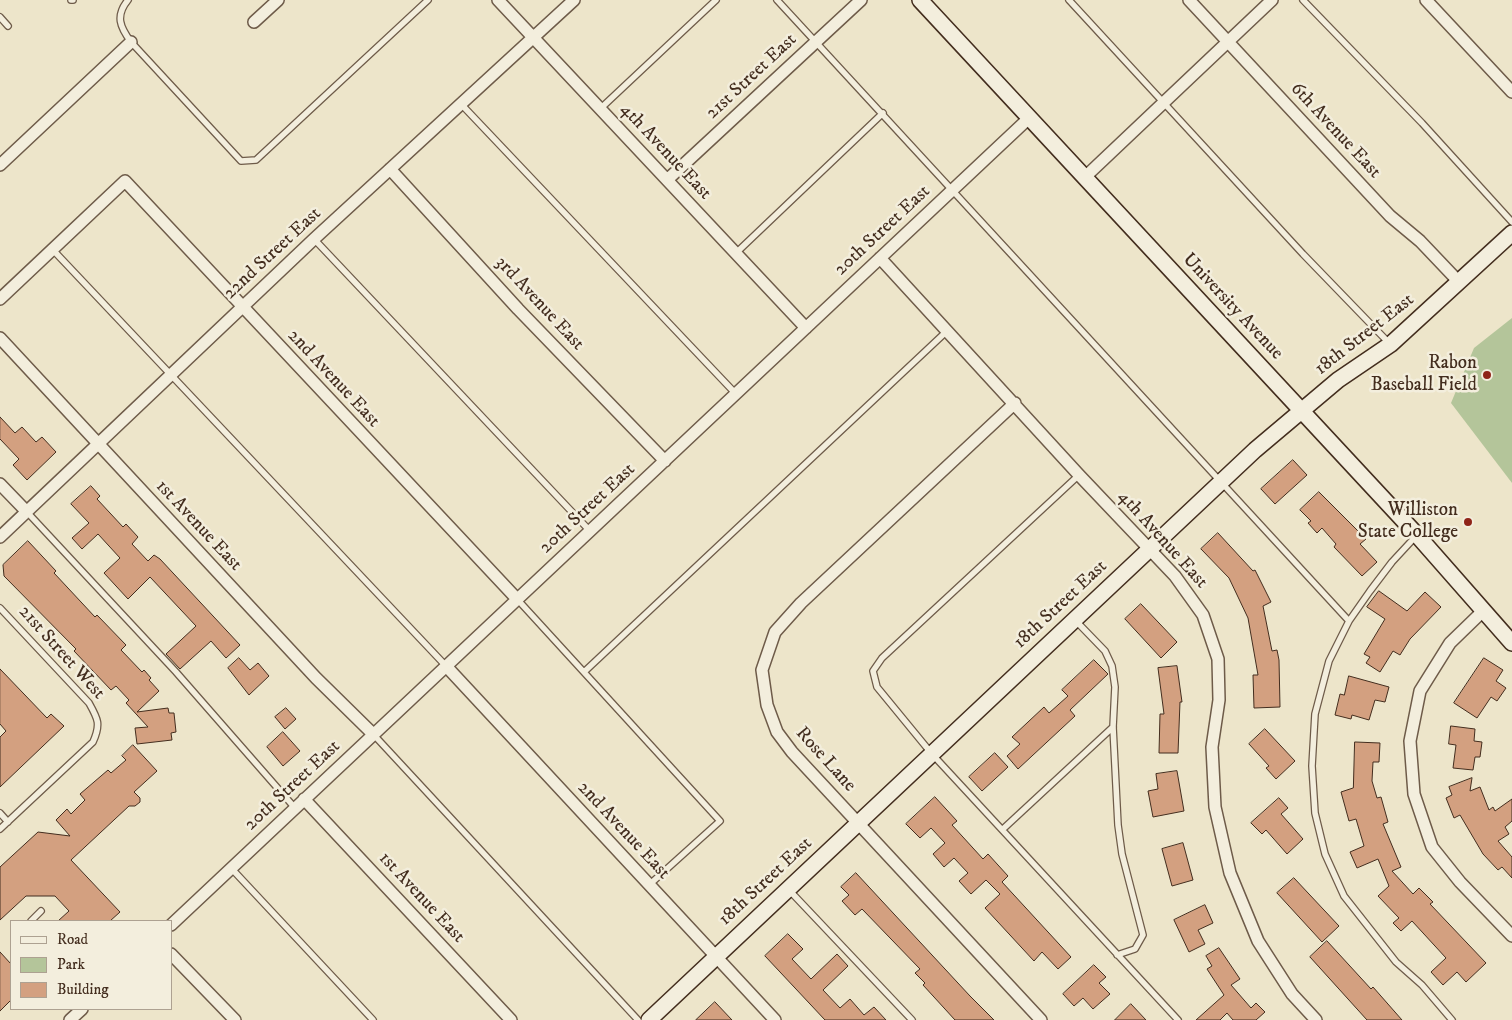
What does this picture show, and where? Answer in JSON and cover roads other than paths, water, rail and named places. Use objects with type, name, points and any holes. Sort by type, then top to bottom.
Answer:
[{"type":"street","points":[[254,22],[278,0]]},
{"type":"street","name":"4th Avenue East","points":[[498,0],[806,328]]},
{"type":"street","name":"22nd Street East","points":[[0,537],[242,307],[574,0]]},
{"type":"street","name":"21st Street East","points":[[667,180],[861,0]]},
{"type":"street","name":"University Avenue","points":[[920,0],[1417,535],[1512,643]]},
{"type":"street","name":"6th Avenue East","points":[[1189,0],[1390,216],[1420,241],[1459,282]]},
{"type":"street","points":[[1084,178],[1272,0]]},
{"type":"street","points":[[1426,0],[1512,92]]},
{"type":"street","points":[[0,165],[131,42]]},
{"type":"street","name":"20th Street East","points":[[172,924],[1029,118]]},
{"type":"street","name":"3rd Avenue East","points":[[390,169],[518,309],[664,461]]},
{"type":"street","name":"2nd Avenue East","points":[[53,250],[125,181],[517,600]]},
{"type":"street","name":"18th Street East","points":[[649,1020],[1222,482],[1338,380],[1391,344],[1512,233]]},
{"type":"street","points":[[0,299],[53,250]]},
{"type":"street","name":"4th Avenue East","points":[[880,258],[1079,475],[1176,576],[1202,615],[1218,659],[1219,700],[1212,747],[1215,807],[1230,874],[1258,941],[1292,994],[1316,1020]]},
{"type":"street","name":"1st Avenue East","points":[[0,338],[316,678],[374,734]]},
{"type":"street","name":"Rose Lane","points":[[1014,403],[800,603],[775,632],[762,670],[767,705],[777,732],[792,752],[1041,1020]]},
{"type":"street","points":[[0,484],[27,512]]},
{"type":"street","points":[[1482,611],[1450,642],[1420,691],[1410,741],[1414,794],[1432,847],[1460,882],[1512,936]]},
{"type":"street","name":"2nd Avenue East","points":[[446,666],[775,1020]]},
{"type":"street","name":"1st Avenue East","points":[[304,799],[511,1020]]},
{"type":"street","points":[[172,955],[229,1018]]},
{"type":"street","points":[[70,1020],[80,1010]]},
{"type":"lane","points":[[128,0],[120,9],[120,26],[131,42],[241,161],[256,160],[428,0]]},
{"type":"lane","points":[[600,109],[716,0]]},
{"type":"lane","points":[[777,0],[1349,621]]},
{"type":"lane","points":[[1070,0],[1304,254],[1391,344]]},
{"type":"lane","points":[[1303,0],[1422,123],[1512,222]]},
{"type":"lane","points":[[0,17],[8,26]]},
{"type":"lane","points":[[461,104],[736,394]]},
{"type":"lane","points":[[736,253],[883,114]]},
{"type":"lane","points":[[314,240],[590,530]]},
{"type":"lane","points":[[53,250],[446,666]]},
{"type":"lane","points":[[584,672],[947,331]]},
{"type":"lane","points":[[1079,475],[882,658],[873,671],[877,687],[932,754],[1178,1020]]},
{"type":"lane","points":[[27,512],[169,664],[296,808]]},
{"type":"lane","points":[[1417,535],[1392,562],[1349,621],[1329,661],[1315,714],[1312,766],[1315,813],[1325,854],[1344,896],[1396,962],[1422,985],[1452,1020]]},
{"type":"lane","points":[[517,600],[720,821],[649,885]]},
{"type":"lane","name":"21st Street West","points":[[0,608],[89,703],[96,716],[99,729],[92,742],[0,829]]},
{"type":"lane","points":[[1075,620],[1100,645],[1112,666],[1116,687],[1112,727],[1118,825],[1122,854],[1142,935],[1135,949],[1117,955]]},
{"type":"lane","points":[[1003,829],[1112,727]]},
{"type":"lane","points":[[374,734],[638,1020]]},
{"type":"lane","points":[[0,813],[8,822]]},
{"type":"lane","points":[[231,868],[373,1020]]},
{"type":"lane","points":[[787,889],[912,1020]]},
{"type":"lane","points":[[32,920],[41,912]]},
{"type":"place","name":"Rabon Baseball Field","points":[[1487,375]]},
{"type":"place","name":"Williston State College","points":[[1468,522]]}]
